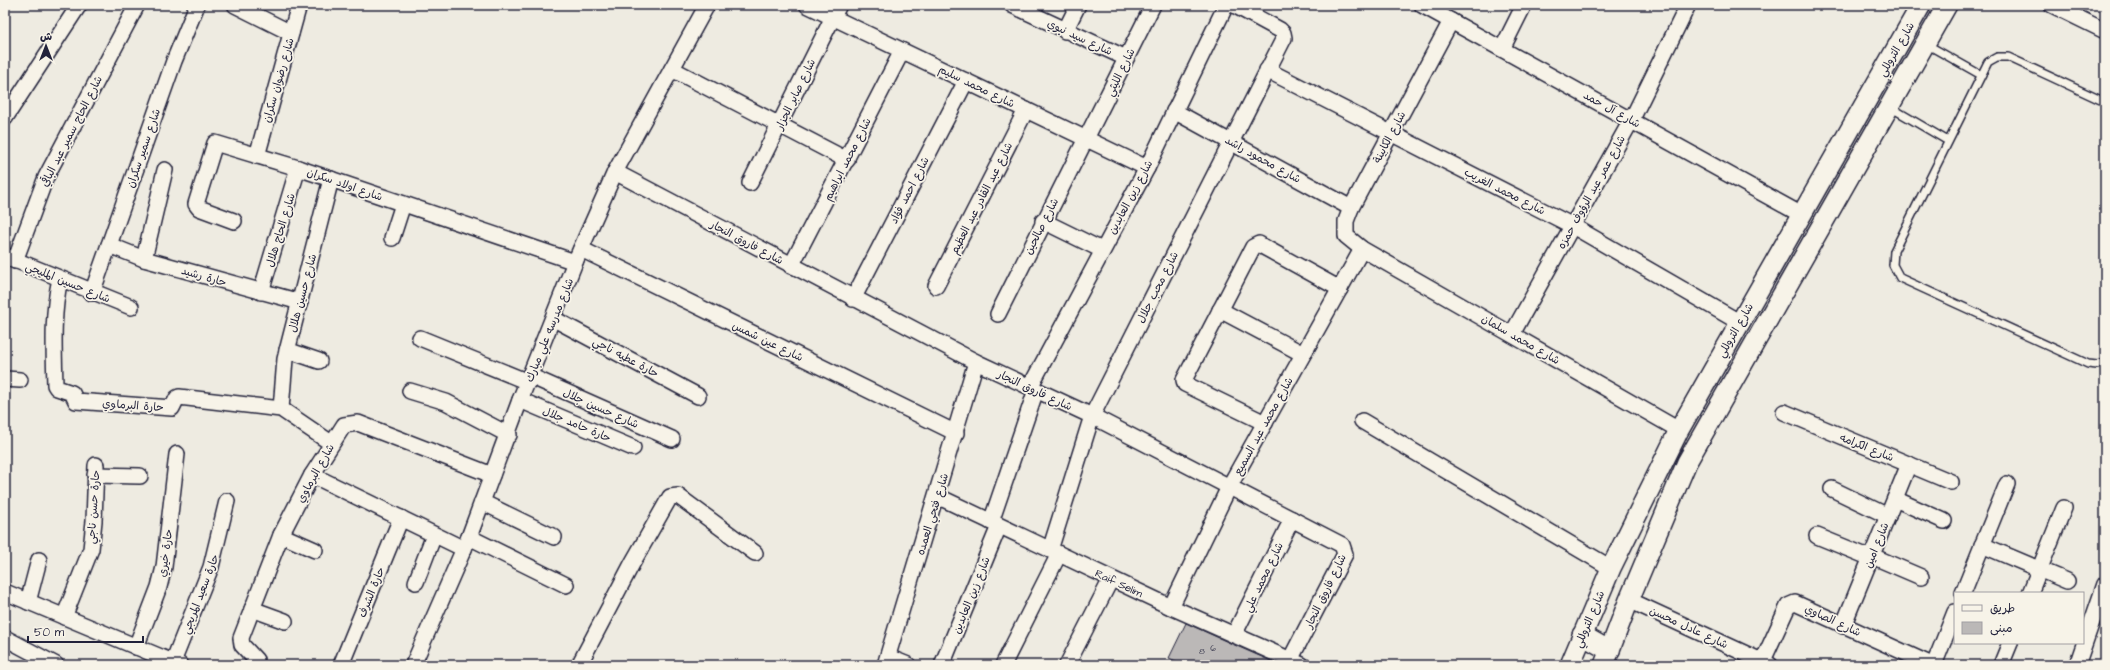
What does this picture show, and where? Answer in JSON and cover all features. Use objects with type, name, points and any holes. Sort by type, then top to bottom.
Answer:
[{"type":"street","points":[[5,118],[80,5]]},
{"type":"street","name":"شارع الحاج سمير عبد الباقي","points":[[10,259],[46,176],[137,5]]},
{"type":"street","name":"شارع سمير سكران","points":[[92,293],[174,61],[197,5]]},
{"type":"street","points":[[235,5],[291,33]]},
{"type":"street","name":"شارع رضوان سكران","points":[[257,156],[299,5]]},
{"type":"street","name":"شارع مدرسه علي مبارك","points":[[413,665],[467,543],[520,400],[554,319],[578,255],[615,172],[707,5]]},
{"type":"street","name":"شارع محمد سليم","points":[[807,5],[836,11],[902,51],[1146,168]]},
{"type":"street","name":"شارع سيد نبوي","points":[[1012,5],[1065,31],[1126,58]]},
{"type":"street","points":[[1065,31],[1078,5]]},
{"type":"street","name":"شارع الليثي","points":[[1087,139],[1153,5]]},
{"type":"street","name":"شارع زين العابدين","points":[[942,665],[995,524],[1033,389],[1102,250],[1146,168],[1226,5]]},
{"type":"street","name":"شارع محب جلال","points":[[1003,665],[1054,552],[1092,416],[1284,38],[1283,33],[1234,5]]},
{"type":"street","name":"شارع آل حمد","points":[[1422,5],[1632,119],[1802,215]]},
{"type":"street","points":[[1502,48],[1524,5]]},
{"type":"street","name":"شارع عمر عبد الرؤوف حمزه","points":[[1512,334],[1571,224],[1632,119],[1688,5]]},
{"type":"street","name":"شارع التروللي","points":[[1570,665],[1611,568],[1679,430],[1739,322],[1802,215],[1921,5]]},
{"type":"street","name":"شارع التروللي","points":[[1607,658],[1629,600],[1688,462],[1947,5]]},
{"type":"street","points":[[2052,5],[2105,30]]},
{"type":"street","name":"شارع صابر الجزار","points":[[750,183],[836,11]]},
{"type":"street","name":"شارع الكابينة","points":[[1362,249],[1346,236],[1346,221],[1351,208],[1451,21]]},
{"type":"street","name":"شارع محمد ابراهيم","points":[[791,266],[902,51]]},
{"type":"street","points":[[672,69],[847,160]]},
{"type":"street","name":"شارع محمد الغريب","points":[[1267,70],[1571,224],[1739,322]]},
{"type":"street","name":"شارع احمد فؤاد","points":[[853,299],[966,81]]},
{"type":"street","name":"شارع عبد القادر عبد العظيم","points":[[936,286],[1026,110]]},
{"type":"street","name":"شارع محمود راشد","points":[[1174,111],[1351,208]]},
{"type":"street","name":"شارع صالحين","points":[[998,314],[1087,139]]},
{"type":"street","name":"شارع اولاد سكران","points":[[234,222],[199,208],[196,204],[214,146],[218,144],[298,168],[403,204],[578,255]]},
{"type":"street","name":"شارع الحاج هلال","points":[[261,292],[298,168]]},
{"type":"street","points":[[144,259],[165,170]]},
{"type":"street","name":"شارع فاروق النجار","points":[[615,172],[853,299],[976,362],[1092,416],[1339,543],[1344,547],[1345,554],[1296,662]]},
{"type":"street","name":"شارع حسين هلال","points":[[281,409],[287,350],[331,179]]},
{"type":"street","points":[[392,238],[403,204]]},
{"type":"street","points":[[1044,221],[1102,250]]},
{"type":"street","points":[[1265,423],[1185,384],[1184,380],[1253,247],[1259,244],[1340,289]]},
{"type":"street","name":"حارة رشيد","points":[[109,245],[144,259],[300,302]]},
{"type":"street","name":"شارع محمد عبد السميع","points":[[1171,607],[1229,487],[1362,249]]},
{"type":"street","name":"شارع محمد سلمان","points":[[1362,249],[1679,430]]},
{"type":"street","name":"شارع عين شمس","points":[[578,255],[956,433]]},
{"type":"street","name":"شارع حسين المليجي","points":[[10,259],[92,293],[131,307]]},
{"type":"street","name":"حارة البرماوي","points":[[60,279],[56,296],[54,326],[55,385],[57,388],[71,392],[76,401],[172,408],[175,400],[179,397],[281,409],[331,443]]},
{"type":"street","points":[[1220,310],[1304,354]]},
{"type":"street","name":"حارة عطيه ناجي","points":[[554,319],[698,396]]},
{"type":"street","name":"شارع حسين جلال","points":[[420,338],[529,379],[672,439]]},
{"type":"street","points":[[287,350],[318,361]]},
{"type":"street","name":"شارع فتحي العمده","points":[[887,661],[976,362]]},
{"type":"street","points":[[410,391],[446,402],[508,435]]},
{"type":"street","name":"حارة حامد جلال","points":[[520,400],[633,448]]},
{"type":"street","name":"شارع الكرامه","points":[[1784,412],[1951,482]]},
{"type":"street","points":[[1362,421],[1611,568]]},
{"type":"street","name":"شارع البرماوي","points":[[256,665],[256,660],[243,646],[241,640],[252,609],[281,535],[312,475],[331,443],[344,425],[358,423],[492,475]]},
{"type":"street","name":"حارة خيري","points":[[136,647],[159,587],[164,567],[178,454]]},
{"type":"street","name":"شارع امين","points":[[1844,626],[1910,464]]},
{"type":"street","name":"حارة حسن ناجي","points":[[64,617],[90,549],[93,535],[96,470],[140,476]]},
{"type":"street","points":[[312,475],[434,535],[467,543],[566,585]]},
{"type":"street","points":[[1963,592],[2007,484]]},
{"type":"street","points":[[1832,489],[1888,516]]},
{"type":"street","points":[[579,665],[636,556],[670,496],[678,496],[755,553]]},
{"type":"street","name":"Raif Selim","points":[[937,496],[1171,607],[1296,662]]},
{"type":"street","points":[[1895,499],[1944,521]]},
{"type":"street","name":"حارة سعيد المريجي","points":[[176,663],[211,567],[227,501]]},
{"type":"street","points":[[482,502],[554,537]]},
{"type":"street","points":[[2030,592],[2064,508]]},
{"type":"street","name":"حارة الشرف","points":[[341,665],[401,518]]},
{"type":"street","name":"شارع محمد علي","points":[[1234,635],[1292,519]]},
{"type":"street","points":[[281,535],[314,550]]},
{"type":"street","points":[[416,582],[434,535]]},
{"type":"street","points":[[1817,536],[1921,577]]},
{"type":"street","points":[[1982,545],[2067,581]]},
{"type":"street","points":[[28,602],[39,560]]},
{"type":"street","points":[[1067,665],[1111,579]]},
{"type":"street","points":[[2077,665],[2105,584]]},
{"type":"street","points":[[5,592],[176,663]]},
{"type":"street","name":"شارع عادل محسن","points":[[1629,600],[1765,664]]},
{"type":"street","name":"شارع الصاوي","points":[[1765,664],[1788,606],[1791,604],[1799,604],[1844,626],[1933,665]]},
{"type":"street","points":[[252,609],[285,621]]},
{"type":"street","points":[[1933,665],[1954,614]]},
{"type":"street","points":[[1582,635],[1607,658]]},
{"type":"street","points":[[5,638],[48,663]]},
{"type":"street","points":[[2001,665],[2010,644]]},
{"type":"street","points":[[887,661],[908,665]]},
{"type":"lane","points":[[1925,43],[1981,75]]},
{"type":"lane","points":[[2105,102],[2008,57],[1997,57],[1988,62],[1894,251],[1893,265],[1900,278],[2088,364],[2098,365],[2105,363]]},
{"type":"lane","points":[[1889,106],[1948,141]]},
{"type":"building","points":[[1186,623],[1280,665],[1185,665],[1169,658]]}]
